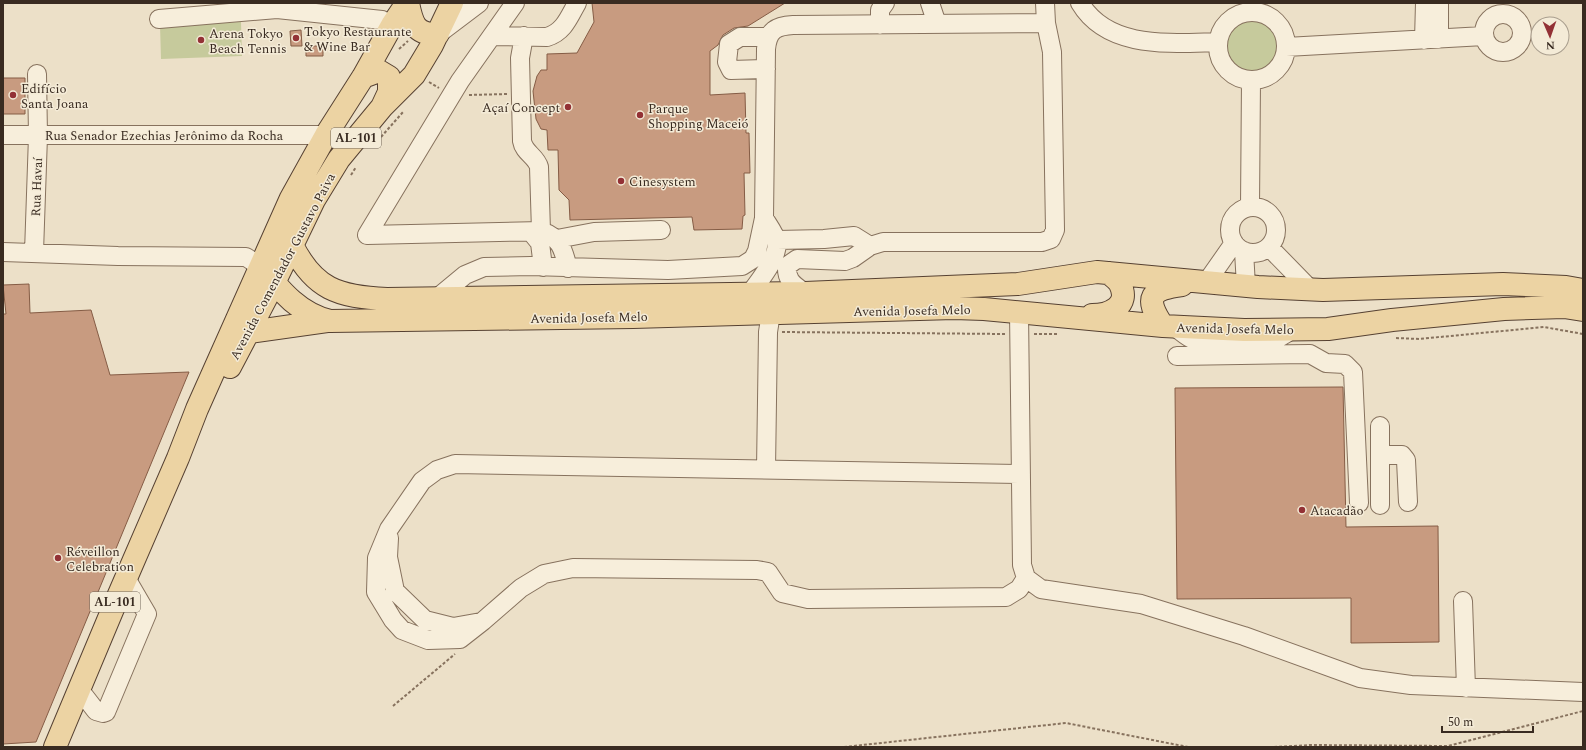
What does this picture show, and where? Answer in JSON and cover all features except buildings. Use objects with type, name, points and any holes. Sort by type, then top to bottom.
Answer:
[{"type":"main road","name":"Avenida Comendador Gustavo Paiva","points":[[178,458],[249,332],[291,198],[326,135],[363,77],[392,25],[408,3]]},
{"type":"main road","points":[[408,3],[413,22],[417,29],[423,33],[438,34]]},
{"type":"main road","name":"Avenida Comendador Gustavo Paiva","points":[[55,747],[178,458],[197,409],[267,275],[292,244],[314,200],[339,159],[382,107],[414,75],[438,34],[452,3]]},
{"type":"main road","points":[[363,77],[378,71],[389,77],[389,92],[382,107]]},
{"type":"main road","name":"Avenida Josefa Melo","points":[[292,244],[307,271],[328,287],[361,298],[436,299],[749,295],[1018,284],[1097,272],[1252,287],[1310,289],[1503,284],[1566,287],[1583,290]]},
{"type":"main road","points":[[1061,325],[1114,311],[1120,304],[1122,296],[1120,284],[1109,273]]},
{"type":"main road","name":"Avenida Josefa Melo","points":[[267,275],[306,312],[318,318],[330,321],[633,317],[770,322],[954,308],[1019,312],[1061,325],[1168,326],[1244,330],[1328,329],[1392,320],[1504,310],[1564,307],[1583,310]]},
{"type":"main road","points":[[1168,326],[1155,315],[1153,298],[1156,292],[1163,287],[1204,282]]},
{"type":"main road","points":[[306,312],[305,303],[310,294],[314,290],[328,287]]},
{"type":"main road","points":[[249,332],[330,321]]},
{"type":"street","points":[[438,34],[479,3]]},
{"type":"street","points":[[515,3],[451,95],[367,235],[543,234],[660,230]]},
{"type":"street","points":[[492,36],[554,35],[561,30],[577,3]]},
{"type":"street","points":[[880,24],[880,10],[885,3]]},
{"type":"street","points":[[930,3],[937,24]]},
{"type":"street","points":[[805,293],[789,281],[787,266],[792,260],[845,261],[853,258],[870,246],[883,242],[1042,242],[1051,239],[1055,230],[1052,52],[1046,23],[1045,3]]},
{"type":"street","points":[[1080,3],[1086,12],[1101,27],[1116,34],[1158,43],[1218,42]]},
{"type":"street","points":[[1425,4],[1432,39]]},
{"type":"street","points":[[159,19],[278,9],[382,20],[392,25]]},
{"type":"street","points":[[1254,12],[1264,14],[1280,27],[1286,47],[1284,57],[1275,70],[1262,78],[1251,80],[1237,77],[1226,68],[1219,56],[1218,42],[1221,32],[1230,20],[1244,13],[1254,12]]},
{"type":"street","points":[[436,299],[465,275],[484,267],[668,270],[742,266],[753,259],[757,251],[764,218],[766,69],[768,37],[772,31],[786,26],[1046,23]]},
{"type":"street","points":[[524,36],[520,48],[520,93],[523,148],[537,161],[539,167],[543,234],[540,243],[543,267]]},
{"type":"street","points":[[1286,47],[1484,36]]},
{"type":"street","points":[[766,69],[731,70],[727,62],[728,44],[740,37],[768,37]]},
{"type":"street","name":"Rua Havaí","points":[[34,252],[38,136],[37,74]]},
{"type":"street","points":[[1250,207],[1251,80]]},
{"type":"street","name":"Rua Senador Ezechias Jerônimo da Rocha","points":[[3,136],[326,135]]},
{"type":"street","points":[[1204,282],[1251,248],[1276,236],[1276,223],[1268,212],[1256,207],[1250,207],[1238,213],[1231,224],[1230,230],[1251,248],[1310,289]]},
{"type":"street","points":[[749,295],[770,264],[775,252],[776,240],[764,218]]},
{"type":"street","points":[[543,234],[564,253],[568,268]]},
{"type":"street","points":[[776,240],[824,239],[854,236],[870,246]]},
{"type":"street","points":[[1251,248],[1252,287]]},
{"type":"street","points":[[3,252],[118,256],[246,257],[267,275]]},
{"type":"street","points":[[1019,312],[1022,565],[1026,578],[1041,589],[1141,604],[1244,636],[1360,678],[1411,685],[1583,692]]},
{"type":"street","points":[[766,469],[770,322]]},
{"type":"street","points":[[1168,326],[1191,339],[1200,342],[1235,349],[1310,354],[1326,363],[1345,364],[1353,372],[1359,503]]},
{"type":"street","points":[[1177,356],[1235,349],[1264,343],[1276,339],[1292,329]]},
{"type":"street","points":[[1380,426],[1380,505]]},
{"type":"street","points":[[1356,444],[1402,454],[1406,460],[1408,502]]},
{"type":"street","points":[[1021,474],[455,464],[437,470],[422,481],[389,529],[377,558],[376,592],[393,620],[402,630],[428,640],[460,639],[521,588],[544,574],[573,568],[758,570],[768,572],[782,593],[808,599],[1006,597],[1019,590],[1026,578]]},
{"type":"street","points":[[389,529],[388,557],[395,591],[425,620],[453,627],[483,621]]},
{"type":"street","points":[[79,689],[96,711],[99,713],[106,712],[146,616],[146,611],[126,578]]},
{"type":"street","points":[[1463,601],[1466,688]]},
{"type":"street","points":[[393,620],[403,625],[410,622],[414,615],[410,604]]},
{"type":"path","points":[[398,50],[409,41],[415,40]]},
{"type":"path","points":[[426,80],[451,95],[520,93]]},
{"type":"path","points":[[379,139],[403,111]]},
{"type":"path","points":[[347,180],[359,162]]},
{"type":"path","points":[[770,322],[1020,334],[1061,325]]},
{"type":"path","points":[[1392,338],[1419,339],[1544,327],[1583,334]]},
{"type":"path","points":[[393,706],[456,654]]},
{"type":"path","points":[[1274,747],[1311,745],[1448,746],[1583,711]]},
{"type":"path","points":[[844,747],[1066,723],[1188,747]]},
{"type":"green space","points":[[1247,20],[1257,20],[1271,27],[1278,41],[1278,51],[1271,65],[1257,72],[1247,72],[1237,68],[1230,61],[1226,51],[1226,41],[1230,31],[1237,24]]},
{"type":"green space","name":"Arena Tokyo Beach Tennis","points":[[241,22],[242,56],[161,59],[160,25]]},
{"type":"place","name":"Tokyo Restaurante & Wine Bar","points":[[296,38]]},
{"type":"place","name":"Arena Tokyo Beach Tennis","points":[[201,40]]},
{"type":"place","name":"Edifício Santa Joana","points":[[13,95]]},
{"type":"place","name":"Açaí Concept","points":[[568,107]]},
{"type":"place","name":"Parque Shopping Maceió","points":[[640,115]]},
{"type":"place","name":"Cinesystem","points":[[621,181]]},
{"type":"place","name":"Atacadão","points":[[1302,510]]},
{"type":"place","name":"Réveillon Celebration","points":[[58,558]]}]
